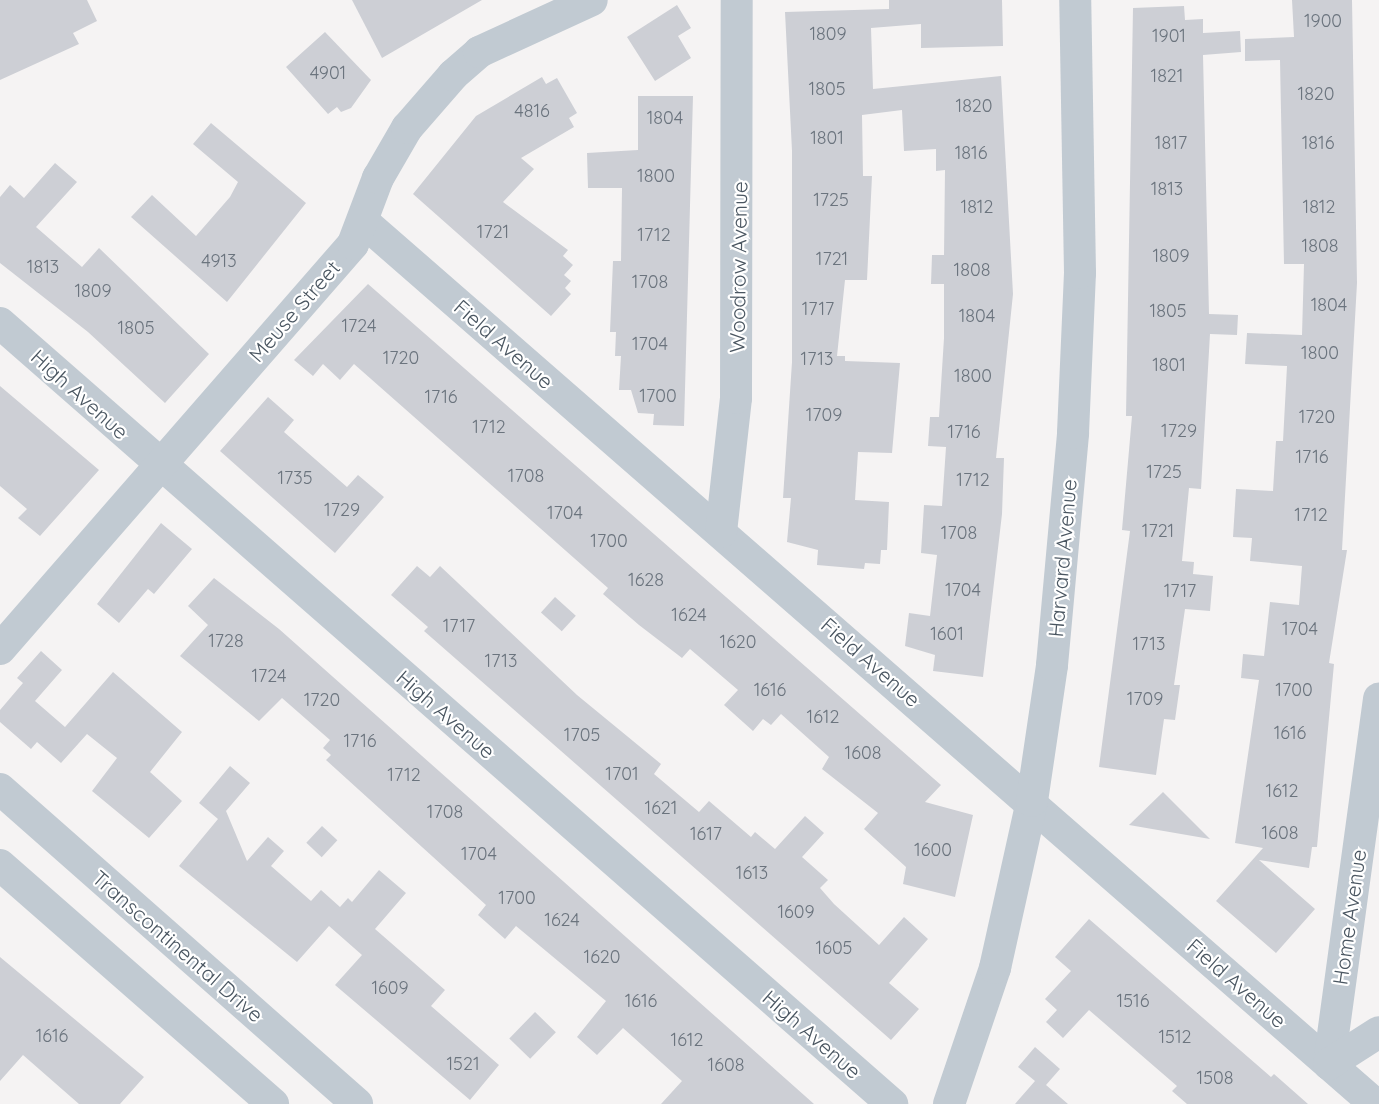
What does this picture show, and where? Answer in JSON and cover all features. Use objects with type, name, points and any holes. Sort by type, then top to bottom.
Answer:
[{"type":"street","name":"Meuse Street","points":[[0,649],[365,223],[378,178],[407,128],[453,75],[479,52],[592,0]]},
{"type":"street","name":"Woodrow Avenue","points":[[721,532],[736,398],[737,0]]},
{"type":"street","name":"Harvard Avenue","points":[[949,1104],[995,968],[1032,801],[1052,665],[1073,433],[1080,273],[1075,0]]},
{"type":"street","name":"Field Avenue","points":[[365,223],[1032,801],[1375,1104]]},
{"type":"street","name":"High Avenue","points":[[0,323],[892,1104]]},
{"type":"street","name":"Home Avenue","points":[[1329,1064],[1379,698]]},
{"type":"street","name":"Transcontinental Drive","points":[[0,789],[357,1104]]},
{"type":"street","points":[[0,865],[273,1104]]},
{"type":"street","points":[[1329,1064],[1379,1032]]},
{"type":"building","points":[[0,0],[87,0],[97,21],[73,33],[79,44],[0,80]]},
{"type":"building","points":[[352,0],[482,0],[382,58]]},
{"type":"building","points":[[889,0],[1002,0],[1003,46],[921,48],[921,24],[871,28],[873,89],[1001,76],[1013,294],[996,458],[1004,458],[1002,514],[983,677],[933,671],[935,655],[905,646],[909,613],[930,616],[937,555],[921,553],[924,505],[942,506],[946,447],[928,446],[930,417],[939,417],[944,338],[944,284],[931,284],[932,255],[944,255],[945,170],[936,171],[936,149],[904,151],[902,110],[862,115],[863,176],[872,176],[867,280],[845,280],[837,356],[845,356],[845,361],[900,363],[892,453],[858,452],[855,500],[889,502],[887,550],[881,550],[880,564],[865,563],[864,569],[817,565],[818,550],[787,542],[791,498],[783,498],[792,362],[792,151],[785,12],[889,9]]},
{"type":"building","points":[[1292,0],[1352,0],[1357,283],[1342,550],[1347,550],[1329,663],[1334,664],[1317,847],[1312,847],[1309,868],[1259,860],[1315,909],[1276,953],[1216,901],[1263,848],[1235,843],[1259,680],[1241,678],[1243,654],[1264,656],[1270,602],[1299,605],[1302,566],[1250,561],[1252,538],[1233,537],[1236,489],[1273,491],[1276,441],[1283,441],[1287,366],[1245,364],[1247,333],[1302,335],[1304,264],[1284,264],[1280,60],[1245,61],[1245,39],[1294,37]]},
{"type":"building","points":[[677,5],[691,28],[678,36],[691,58],[655,81],[627,37]]},
{"type":"building","points":[[1184,6],[1185,20],[1203,19],[1203,33],[1240,31],[1241,52],[1203,55],[1209,314],[1238,315],[1237,335],[1210,334],[1201,489],[1189,488],[1182,561],[1194,562],[1193,574],[1213,576],[1210,611],[1185,609],[1174,685],[1180,685],[1175,720],[1164,719],[1156,775],[1099,767],[1130,531],[1122,530],[1132,416],[1126,416],[1133,8]]},
{"type":"building","points":[[325,32],[371,80],[351,108],[341,112],[337,107],[328,114],[286,67]]},
{"type":"building","points":[[542,77],[546,84],[557,78],[577,113],[569,118],[574,127],[521,158],[534,169],[503,202],[568,250],[563,256],[573,265],[564,275],[571,281],[565,288],[571,294],[551,316],[413,194],[476,116]]},
{"type":"building","points":[[638,96],[693,96],[684,426],[653,425],[654,414],[638,413],[631,390],[619,390],[621,356],[615,356],[616,332],[610,332],[613,261],[621,261],[622,188],[588,188],[587,153],[638,150]]},
{"type":"building","points":[[211,123],[306,203],[227,302],[131,217],[152,195],[196,236],[230,197],[238,182],[193,144]]},
{"type":"building","points":[[55,163],[77,182],[36,227],[82,267],[99,248],[209,354],[165,403],[88,332],[0,263],[0,197],[10,185],[24,198]]},
{"type":"building","points":[[368,284],[941,785],[925,802],[973,815],[955,897],[903,884],[906,867],[864,829],[878,813],[822,769],[829,757],[781,714],[771,725],[763,719],[753,731],[724,705],[738,690],[690,649],[682,658],[639,625],[603,594],[608,588],[354,364],[340,380],[323,364],[313,376],[294,360]]},
{"type":"building","points":[[0,386],[99,470],[40,536],[18,518],[27,509],[0,486]]},
{"type":"building","points":[[268,397],[294,420],[284,432],[347,487],[358,475],[384,497],[335,553],[220,451]]},
{"type":"building","points":[[161,523],[192,549],[154,594],[148,589],[119,623],[97,604]]},
{"type":"building","points":[[417,566],[430,577],[440,566],[577,695],[661,764],[654,774],[699,812],[709,801],[751,837],[755,832],[775,849],[805,816],[824,833],[802,857],[828,880],[820,888],[834,904],[879,945],[904,917],[928,939],[889,983],[919,1009],[891,1040],[424,631],[428,627],[391,595]]},
{"type":"building","points":[[214,578],[279,629],[814,1104],[661,1104],[682,1081],[623,1028],[597,1055],[577,1037],[606,1001],[516,926],[505,939],[478,915],[486,905],[326,760],[331,755],[323,748],[330,740],[282,698],[259,721],[180,656],[208,625],[188,606]]},
{"type":"building","points":[[555,597],[576,616],[562,631],[541,613]]},
{"type":"building","points":[[41,651],[62,670],[35,701],[65,727],[113,672],[182,732],[150,772],[182,801],[149,838],[92,791],[117,758],[87,734],[61,763],[37,742],[31,749],[0,722],[0,710],[23,683],[17,678]]},
{"type":"building","points":[[230,766],[250,783],[226,811],[247,861],[268,837],[284,851],[271,866],[311,901],[321,890],[340,907],[348,898],[352,902],[379,870],[406,893],[375,929],[445,990],[431,1006],[499,1065],[470,1100],[335,985],[362,955],[329,926],[297,962],[179,866],[218,819],[199,803]]},
{"type":"building","points":[[1163,792],[1210,839],[1129,825]]},
{"type":"building","points":[[322,826],[337,840],[322,857],[306,843]]},
{"type":"building","points":[[1089,919],[1271,1077],[1274,1074],[1308,1104],[1187,1104],[1172,1091],[1177,1086],[1089,1010],[1063,1038],[1046,1022],[1057,1010],[1045,999],[1071,971],[1055,957]]},
{"type":"building","points":[[0,957],[144,1077],[120,1104],[79,1104],[23,1055],[0,1081]]},
{"type":"building","points":[[535,1012],[556,1032],[530,1059],[509,1039]]},
{"type":"building","points":[[1035,1047],[1060,1069],[1046,1085],[1068,1104],[1015,1104],[1035,1081],[1018,1067]]}]
